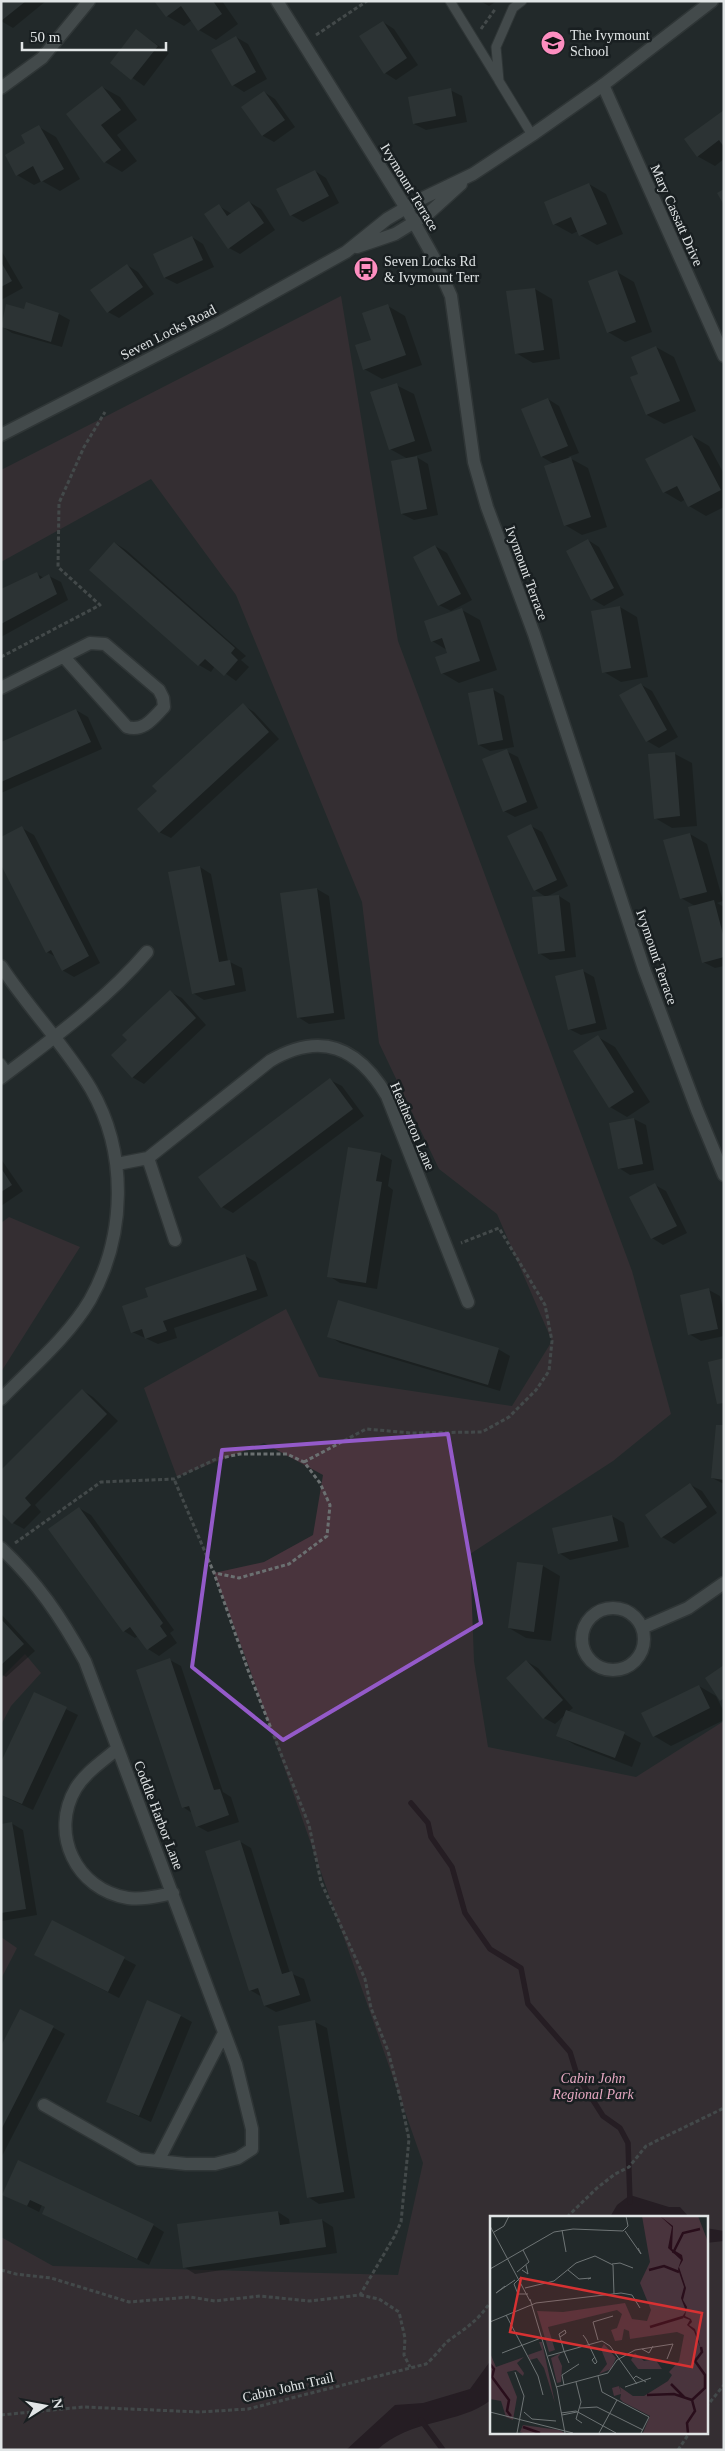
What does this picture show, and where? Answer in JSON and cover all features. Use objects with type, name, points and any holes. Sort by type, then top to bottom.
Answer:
[{"type":"street","points":[[1,88],[42,58],[89,1]]},
{"type":"street","name":"Ivymount Terrace","points":[[277,1],[406,208],[434,258],[451,296],[474,462],[488,508],[534,634],[644,969],[697,1110],[724,1175]]},
{"type":"street","points":[[472,174],[513,148],[603,85],[712,1]]},
{"type":"street","name":"Mary Cassatt Drive","points":[[603,85],[724,356]]},
{"type":"street","name":"Seven Locks Road","points":[[346,252],[387,219],[472,174]]},
{"type":"street","name":"Seven Locks Road","points":[[2,432],[219,323],[346,252],[395,234],[429,213],[472,174]]},
{"type":"street","points":[[1,688],[90,643],[104,644],[158,690],[163,698],[164,707],[143,727],[135,729],[127,727],[64,657]]},
{"type":"street","points":[[4,1071],[98,1003],[124,979],[147,952]]},
{"type":"street","points":[[1,966],[55,1035],[91,1089],[101,1111],[117,1164],[118,1215],[110,1250],[90,1300],[72,1325],[1,1399]]},
{"type":"street","name":"Heatherton Lane","points":[[117,1164],[148,1158],[276,1057],[296,1049],[316,1046],[337,1049],[361,1062],[387,1096],[468,1302]]},
{"type":"street","points":[[148,1158],[174,1240]]},
{"type":"street","name":"Coddle Harbor Lane","points":[[3,1549],[36,1584],[63,1620],[84,1660],[173,1893],[243,2087],[252,2129],[252,2149],[238,2158],[215,2164],[186,2164],[139,2159],[44,2105]]},
{"type":"street","points":[[642,1628],[688,1608],[724,1583]]},
{"type":"street","points":[[621,1608],[637,1619],[642,1628],[644,1637],[639,1656],[624,1668],[614,1671],[596,1666],[584,1650],[581,1641],[586,1622],[601,1610],[621,1608]]},
{"type":"street","name":"Coddle Harbor Lane","points":[[117,1749],[84,1776],[76,1788],[65,1818],[66,1839],[70,1854],[77,1868],[89,1880],[113,1894],[144,1898],[173,1893]]},
{"type":"street","points":[[158,2161],[224,2033]]},
{"type":"lane","points":[[450,1],[532,135]]},
{"type":"lane","points":[[499,81],[496,47],[513,8],[522,1]]},
{"type":"path","points":[[303,43],[368,1]]},
{"type":"path","points":[[471,36],[483,28],[501,1]]},
{"type":"path","points":[[1,657],[100,605],[58,567],[59,503],[84,447],[104,412]]},
{"type":"path","points":[[304,1462],[366,1428],[411,1434],[482,1432],[509,1418],[536,1390],[549,1371],[552,1341],[545,1305],[499,1228],[446,1248]]},
{"type":"path","points":[[3,1549],[101,1482],[174,1479],[216,1459],[240,1454],[287,1454],[304,1462],[320,1482],[330,1505],[327,1536],[289,1564],[239,1578],[214,1573]]},
{"type":"path","points":[[174,1479],[214,1573],[252,1679],[309,1825],[321,1882],[365,1979],[371,2008],[388,2052],[403,2111],[409,2139],[401,2222],[360,2295]]},
{"type":"path","points":[[568,2216],[615,2174],[629,2167],[646,2146],[724,2108]]},
{"type":"path","points":[[1,2270],[16,2274],[51,2278],[129,2302],[190,2297],[215,2301],[260,2296],[309,2300],[360,2295],[379,2299],[399,2312],[406,2338],[404,2355],[410,2367]]},
{"type":"path","name":"Cabin John Trail","points":[[1,2415],[83,2407],[200,2412],[248,2410],[426,2364],[438,2354],[448,2341],[457,2337],[482,2315],[490,2303]]},
{"type":"path","points":[[708,2405],[724,2385]]},
{"type":"path","points":[[678,2450],[689,2434]]},
{"type":"highlighted area","points":[[448,1434],[481,1623],[283,1740],[192,1667],[222,1450]]},
{"type":"green space","name":"Cabin John Regional Park","points":[[341,296],[398,641],[632,1271],[671,1414],[613,1461],[470,1554],[474,1661],[488,1747],[636,1777],[724,1721],[724,2450],[1,2450],[1,2237],[53,2266],[398,2275],[423,2163],[249,1667],[214,1573],[264,1562],[313,1535],[323,1475],[264,1443],[177,1477],[144,1388],[286,1309],[319,1377],[512,1406],[552,1341],[497,1214],[439,1169],[379,1043],[362,902],[236,595],[151,479],[1,562],[1,470]]},
{"type":"green space","points":[[9,1217],[80,1247],[1,1372],[1,1223]]},
{"type":"green space","points":[[25,1654],[41,1673],[11,1706],[1,1725],[1,1678]]},
{"type":"green space","points":[[1,1937],[17,1948],[1,1979]]},
{"type":"shaded area","points":[[630,2195],[669,2207],[680,2207],[688,2216],[611,2216],[617,2205]]},
{"type":"shaded area","points":[[708,2228],[724,2231],[724,2241],[708,2243]]},
{"type":"shaded area","points":[[490,2361],[490,2401],[464,2414],[405,2432],[377,2450],[346,2450],[395,2405],[423,2403],[470,2389]]},
{"type":"building","points":[[1,1],[26,1],[1,21]]},
{"type":"building","points":[[154,1],[213,1],[222,14],[198,31],[181,6],[166,17]]},
{"type":"building","points":[[383,21],[407,58],[384,74],[359,36]]},
{"type":"building","points":[[136,29],[158,46],[131,80],[110,63]]},
{"type":"building","points":[[236,36],[256,72],[232,86],[211,50]]},
{"type":"building","points":[[102,86],[121,110],[101,125],[121,150],[104,163],[66,114]]},
{"type":"building","points":[[451,88],[456,116],[413,124],[408,97]]},
{"type":"building","points":[[264,91],[285,120],[262,136],[241,107]]},
{"type":"building","points":[[724,110],[724,147],[719,140],[697,157],[684,139]]},
{"type":"building","points":[[39,125],[64,169],[41,182],[33,166],[16,176],[5,155],[25,143],[21,135]]},
{"type":"building","points":[[315,170],[329,196],[290,216],[276,189]]},
{"type":"building","points":[[589,183],[607,224],[579,236],[571,217],[553,225],[544,202]]},
{"type":"building","points":[[724,189],[724,205],[717,193]]},
{"type":"building","points":[[249,201],[264,223],[228,249],[204,214],[219,204],[227,216]]},
{"type":"building","points":[[192,236],[203,260],[164,278],[153,254]]},
{"type":"building","points":[[1,262],[12,281],[1,287]]},
{"type":"building","points":[[127,264],[143,287],[107,313],[90,290]]},
{"type":"building","points":[[617,270],[636,322],[607,333],[588,281]]},
{"type":"building","points":[[535,288],[544,350],[515,354],[506,291]]},
{"type":"building","points":[[26,302],[59,313],[51,342],[1,327],[6,304],[24,309]]},
{"type":"building","points":[[388,304],[406,355],[363,370],[355,345],[371,340],[362,313]]},
{"type":"building","points":[[656,346],[680,401],[646,415],[630,377],[638,374],[631,357]]},
{"type":"building","points":[[397,383],[415,441],[389,450],[370,392]]},
{"type":"building","points":[[548,398],[568,446],[541,457],[521,409]]},
{"type":"building","points":[[692,435],[721,490],[688,507],[677,486],[663,493],[645,459]]},
{"type":"building","points":[[417,456],[427,509],[401,514],[391,461]]},
{"type":"building","points":[[571,457],[591,517],[564,526],[544,466]]},
{"type":"building","points":[[588,539],[614,588],[591,600],[566,551]]},
{"type":"building","points":[[114,542],[235,648],[231,653],[238,660],[224,676],[205,659],[198,666],[89,570]]},
{"type":"building","points":[[435,545],[461,594],[438,606],[413,557]]},
{"type":"building","points":[[37,572],[40,579],[49,574],[57,594],[1,624],[1,589]]},
{"type":"building","points":[[620,606],[631,668],[602,673],[591,611]]},
{"type":"building","points":[[462,608],[480,661],[441,674],[435,657],[447,653],[442,638],[431,642],[424,621]]},
{"type":"building","points":[[641,683],[667,730],[646,742],[619,695]]},
{"type":"building","points":[[493,688],[503,740],[478,745],[468,693]]},
{"type":"building","points":[[243,703],[269,732],[159,833],[137,809],[157,791],[152,786]]},
{"type":"building","points":[[76,709],[91,742],[1,782],[1,742]]},
{"type":"building","points":[[507,749],[527,802],[503,812],[482,759]]},
{"type":"building","points":[[675,752],[680,816],[654,819],[648,754]]},
{"type":"building","points":[[531,824],[557,880],[534,891],[507,836]]},
{"type":"building","points":[[22,826],[89,956],[62,971],[51,950],[46,953],[1,865],[1,837]]},
{"type":"building","points":[[690,833],[707,892],[680,899],[663,840]]},
{"type":"building","points":[[200,866],[219,962],[230,960],[235,985],[192,994],[168,872]]},
{"type":"building","points":[[317,888],[334,1013],[297,1018],[280,893]]},
{"type":"building","points":[[559,895],[565,951],[538,954],[532,897]]},
{"type":"building","points":[[714,900],[724,938],[724,957],[702,963],[688,907]]},
{"type":"building","points":[[583,969],[596,1023],[568,1030],[555,976]]},
{"type":"building","points":[[170,990],[196,1018],[132,1078],[111,1055],[127,1040],[122,1035]]},
{"type":"building","points":[[598,1035],[634,1092],[609,1108],[573,1051]]},
{"type":"building","points":[[330,1078],[353,1109],[221,1208],[198,1177]]},
{"type":"building","points":[[634,1118],[643,1164],[618,1169],[609,1123]]},
{"type":"building","points":[[348,1147],[381,1153],[376,1181],[382,1182],[366,1283],[327,1277]]},
{"type":"building","points":[[1,1168],[12,1185],[1,1192]]},
{"type":"building","points":[[655,1183],[677,1226],[651,1239],[629,1197]]},
{"type":"building","points":[[245,1254],[257,1290],[163,1321],[167,1331],[145,1339],[142,1329],[131,1333],[122,1306],[148,1297],[145,1288]]},
{"type":"building","points":[[709,1288],[718,1329],[688,1335],[680,1295]]},
{"type":"building","points":[[338,1300],[499,1348],[488,1385],[327,1337]]},
{"type":"building","points":[[724,1358],[724,1403],[717,1404],[708,1362]]},
{"type":"building","points":[[82,1389],[107,1414],[25,1498],[31,1505],[12,1524],[1,1513],[1,1470]]},
{"type":"building","points":[[716,1425],[724,1425],[724,1480],[711,1478]]},
{"type":"building","points":[[690,1483],[707,1507],[661,1538],[645,1515]]},
{"type":"building","points":[[79,1507],[163,1623],[160,1626],[167,1636],[147,1650],[130,1627],[123,1632],[48,1529]]},
{"type":"building","points":[[612,1515],[618,1541],[558,1554],[552,1528]]},
{"type":"building","points":[[517,1562],[543,1565],[534,1632],[508,1628]]},
{"type":"building","points":[[1,1619],[24,1644],[1,1665]]},
{"type":"building","points":[[170,1658],[214,1790],[220,1789],[229,1815],[196,1827],[189,1806],[182,1808],[136,1670]]},
{"type":"building","points":[[526,1660],[563,1700],[543,1719],[506,1678]]},
{"type":"building","points":[[724,1665],[724,1698],[720,1701],[705,1678]]},
{"type":"building","points":[[699,1685],[710,1708],[653,1737],[641,1713]]},
{"type":"building","points":[[34,1692],[67,1707],[22,1804],[1,1795],[1,1762]]},
{"type":"building","points":[[566,1710],[625,1732],[615,1758],[556,1736]]},
{"type":"building","points":[[12,1822],[26,1909],[1,1913],[1,1824]]},
{"type":"building","points":[[240,1840],[282,1974],[292,1971],[300,1995],[264,2006],[258,1988],[249,1991],[205,1851]]},
{"type":"building","points":[[52,1920],[125,1957],[108,1992],[34,1955]]},
{"type":"building","points":[[147,2000],[181,2015],[139,2116],[106,2102]]},
{"type":"building","points":[[20,2009],[54,2026],[1,2130],[1,2046]]},
{"type":"building","points":[[315,2020],[344,2192],[307,2198],[278,2026]]},
{"type":"building","points":[[18,2160],[154,2224],[137,2259],[42,2214],[45,2207],[30,2200],[27,2206],[2,2195]]},
{"type":"building","points":[[278,2211],[280,2225],[322,2219],[326,2247],[183,2268],[177,2224]]},
{"type":"waterway","points":[[411,1803],[428,1823],[431,1837],[452,1867],[465,1913],[490,1949],[521,1968],[528,2004],[570,2052],[577,2075],[603,2116],[620,2128],[628,2143],[630,2202]]},
{"type":"waterway","points":[[421,2420],[443,2450]]},
{"type":"place","name":"The Ivymount School","points":[[553,43]]},
{"type":"place","name":"Seven Locks Rd & Ivymount Terr","points":[[366,269]]}]
